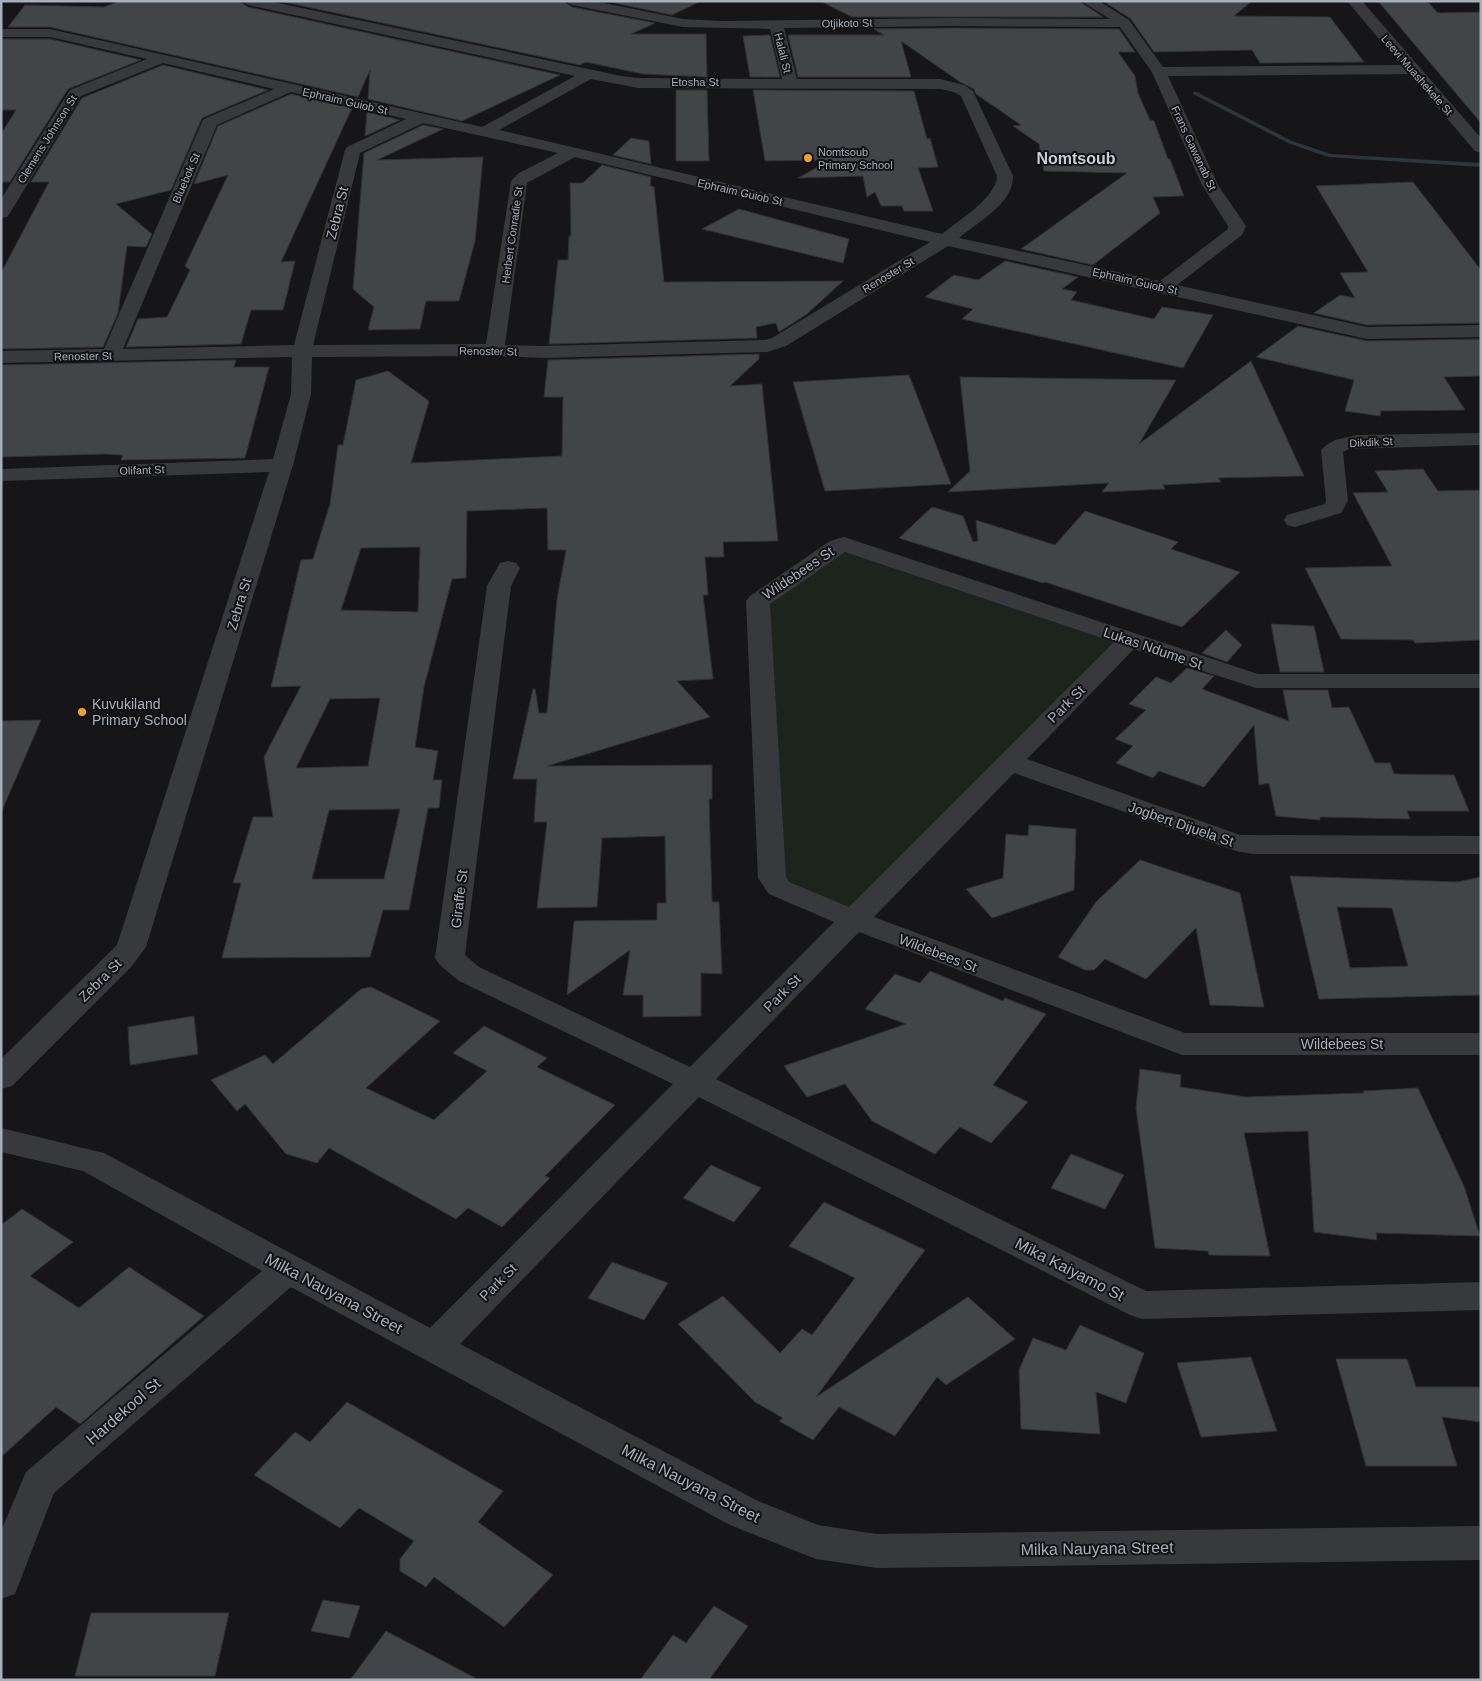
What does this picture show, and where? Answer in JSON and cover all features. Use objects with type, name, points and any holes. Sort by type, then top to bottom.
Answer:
[{"type":"street","name":"Etosha St","points":[[248,1],[638,83],[790,82],[940,84],[959,88],[968,94],[1005,176],[1005,184],[997,198],[946,240]]},
{"type":"street","name":"Otjikoto St","points":[[572,1],[683,23],[721,25],[953,22],[1124,24]]},
{"type":"street","name":"Frans Gawanab St","points":[[1088,1],[1114,15],[1124,24],[1159,72],[1210,185],[1237,226],[1236,231],[1163,287]]},
{"type":"street","name":"Leevi Muashekele St","points":[[1354,1],[1411,70],[1481,148]]},
{"type":"street","points":[[308,13],[330,4]]},
{"type":"street","points":[[931,8],[953,22]]},
{"type":"street","points":[[721,25],[722,9]]},
{"type":"street","name":"Halali St","points":[[776,25],[790,82]]},
{"type":"street","name":"Ephraim Guiob St","points":[[1,33],[50,33],[573,152],[946,240],[1367,333],[1481,330]]},
{"type":"street","name":"Clemens Johnson St","points":[[1,213],[75,93],[161,59]]},
{"type":"street","points":[[1159,72],[1411,70]]},
{"type":"street","points":[[484,132],[589,74]]},
{"type":"street","name":"Bluebok St","points":[[111,355],[210,122],[288,88]]},
{"type":"street","name":"Zebra St","points":[[1,1078],[132,947],[282,465],[302,394],[302,351],[353,150],[420,118]]},
{"type":"street","name":"Herbert Conradie St","points":[[494,350],[520,182],[525,176],[573,152]]},
{"type":"street","name":"Renoster St","points":[[1,357],[302,351],[494,350],[543,352],[767,346],[779,342],[946,240]]},
{"type":"street","name":"Dikdik St","points":[[1295,520],[1333,508],[1338,501],[1332,450],[1342,444],[1357,441],[1481,439]]},
{"type":"street","name":"Olifant St","points":[[1,475],[282,465]]},
{"type":"street","name":"Lukas Ndume St","points":[[838,546],[844,544],[853,546],[1256,681],[1481,681]]},
{"type":"street","name":"Wildebees St","points":[[838,546],[758,601],[772,878],[779,888],[854,920],[1182,1044],[1481,1044]]},
{"type":"street","name":"Giraffe St","points":[[508,568],[499,586],[450,958],[469,974],[695,1082]]},
{"type":"street","name":"Park St","points":[[435,1346],[1130,640]]},
{"type":"street","name":"Jogbert Dijuela St","points":[[1010,762],[1236,844],[1481,845]]},
{"type":"street","name":"Mika Kaiyamo St","points":[[695,1082],[1142,1305],[1481,1296]]},
{"type":"street","name":"Milka Nauyana Street","points":[[1,1140],[92,1161],[288,1269],[744,1513],[816,1542],[877,1551],[1481,1543]]},
{"type":"street","name":"Hardekool St","points":[[1,1582],[39,1483],[288,1269]]},
{"type":"shaded area","points":[[838,546],[1129,640],[854,920],[779,888],[759,599]]},
{"type":"building","points":[[120,1],[239,1],[248,7],[560,75],[462,121],[368,99],[370,70],[358,97],[50,27],[8,27],[25,5],[104,7]]},
{"type":"building","points":[[279,1],[563,1],[572,7],[655,23],[631,34],[706,34],[707,77],[643,74],[586,62],[580,65]]},
{"type":"building","points":[[605,1],[701,1],[672,15]]},
{"type":"building","points":[[820,1],[1079,1],[1103,17],[852,17]]},
{"type":"building","points":[[1103,1],[1252,1],[1234,16],[1330,17],[1364,62],[1260,63],[1252,50],[1154,52],[1131,19]]},
{"type":"building","points":[[1378,1],[1427,1],[1438,13],[1481,12],[1481,123]]},
{"type":"building","points":[[874,29],[1119,29],[1135,52],[1118,52],[1135,76],[1138,93],[1150,120],[1154,121],[1184,196],[1153,197],[1160,213],[1093,265],[1021,249],[1127,173],[1044,171],[1039,144],[1013,126],[1021,125],[976,94],[974,89],[960,82],[901,41],[911,77],[798,77],[788,35],[884,35]]},
{"type":"building","points":[[770,35],[780,77],[750,77],[743,36]]},
{"type":"building","points":[[1,39],[50,39],[141,60],[68,89],[10,182],[1,182],[1,134],[16,110],[1,110]]},
{"type":"building","points":[[163,65],[268,90],[202,118],[171,190],[116,204],[152,234],[146,247],[127,246],[118,313],[103,347],[1,349],[1,273],[49,182],[31,182],[82,98]]},
{"type":"building","points":[[676,90],[707,90],[709,161],[676,161]]},
{"type":"building","points":[[753,90],[914,91],[927,139],[930,138],[938,167],[918,168],[933,211],[904,211],[902,206],[881,206],[875,192],[867,197],[863,176],[798,178],[830,160],[765,161]]},
{"type":"building","points":[[291,94],[352,108],[281,262],[295,261],[283,310],[251,310],[241,344],[126,347],[138,319],[167,317],[190,270],[185,266],[228,175],[194,184],[218,126]]},
{"type":"building","points":[[367,112],[400,120],[365,136]]},
{"type":"building","points":[[423,125],[443,129],[377,160],[483,157],[475,241],[459,301],[426,301],[420,329],[368,330],[374,307],[353,289],[364,153]]},
{"type":"building","points":[[631,138],[649,141],[651,164],[613,155]]},
{"type":"building","points":[[602,165],[651,177],[650,186],[654,187],[664,282],[843,281],[807,314],[779,332],[776,323],[756,327],[757,338],[549,344],[558,260],[568,260],[569,236],[571,236],[570,183],[583,183]]},
{"type":"building","points":[[1413,182],[1481,270],[1481,323],[1367,325],[1314,313],[1340,295],[1355,298],[1340,273],[1368,272],[1316,186]]},
{"type":"building","points":[[739,209],[849,239],[843,263],[702,229]]},
{"type":"building","points":[[1005,261],[1078,277],[1062,289],[1077,292],[1071,300],[1154,319],[1162,307],[1213,315],[1183,368],[962,319],[973,309],[925,297],[954,275],[978,280]]},
{"type":"building","points":[[1298,326],[1367,341],[1481,339],[1481,376],[1444,377],[1465,410],[1381,411],[1380,416],[1345,411],[1354,380],[1256,357]]},
{"type":"building","points":[[759,354],[759,359],[730,386],[762,384],[778,541],[723,542],[724,557],[705,557],[708,595],[703,595],[713,679],[677,681],[710,717],[547,766],[712,765],[712,799],[709,799],[712,902],[719,902],[722,974],[701,973],[701,1016],[643,1017],[643,995],[623,995],[630,950],[567,995],[574,921],[657,920],[657,903],[666,903],[665,836],[602,838],[597,907],[537,908],[547,822],[534,822],[537,779],[513,779],[533,689],[535,689],[539,713],[547,713],[557,599],[566,550],[548,550],[547,508],[467,511],[466,578],[452,579],[424,687],[415,747],[438,751],[433,780],[442,780],[439,808],[428,808],[409,910],[383,910],[370,957],[222,958],[241,883],[233,883],[253,817],[273,817],[264,757],[301,686],[271,687],[301,560],[313,559],[330,504],[338,445],[343,445],[356,380],[388,371],[429,401],[411,463],[562,456],[563,397],[544,397],[548,360]],"holes":[[[420,547],[418,612],[341,610],[361,548]],[[380,698],[368,766],[296,768],[330,699]],[[400,809],[384,879],[312,879],[329,810]]]},
{"type":"building","points":[[236,360],[234,367],[269,367],[245,458],[121,460],[123,455],[103,454],[1,457],[1,365]]},
{"type":"building","points":[[1251,361],[1304,476],[1218,478],[1221,482],[1163,485],[1165,489],[1102,492],[1109,483],[948,492],[970,471],[960,377],[1176,380],[1139,444]]},
{"type":"building","points":[[909,375],[951,484],[825,491],[793,382]]},
{"type":"building","points":[[1423,469],[1438,491],[1481,490],[1481,640],[1415,643],[1413,640],[1341,639],[1305,568],[1392,566],[1353,493],[1388,492],[1375,471]]},
{"type":"building","points":[[932,507],[963,516],[973,542],[978,541],[976,520],[1055,545],[1085,511],[1178,542],[1171,549],[1240,572],[1182,627],[1045,582],[1043,583],[899,538]]},
{"type":"building","points":[[1271,624],[1314,626],[1324,672],[1280,672]]},
{"type":"building","points":[[1226,630],[1242,645],[1227,662],[1202,653]]},
{"type":"building","points":[[1187,668],[1214,676],[1202,689],[1289,721],[1283,690],[1328,690],[1332,708],[1349,707],[1375,763],[1390,763],[1394,774],[1454,775],[1469,811],[1407,811],[1410,819],[1320,817],[1320,820],[1276,816],[1269,783],[1259,785],[1254,725],[1204,787],[1159,771],[1153,778],[1116,763],[1133,746],[1115,739],[1146,710],[1129,704],[1156,677],[1171,683]]},
{"type":"building","points":[[41,720],[1,813],[1,721]]},
{"type":"building","points":[[1029,825],[1076,829],[1074,890],[992,918],[966,889],[1003,878],[1006,834],[1028,836]]},
{"type":"building","points":[[1140,860],[1240,893],[1264,1007],[1210,1005],[1196,928],[1146,979],[1105,959],[1094,970],[1085,970],[1058,957],[1096,902]]},
{"type":"building","points":[[1290,876],[1457,882],[1481,877],[1481,995],[1319,999]],"holes":[[[1337,907],[1392,908],[1408,966],[1350,968]]]},
{"type":"building","points":[[930,971],[1003,1001],[1005,998],[1046,1014],[993,1085],[1028,1102],[991,1143],[960,1127],[935,1154],[872,1121],[845,1084],[807,1097],[784,1066],[906,1024],[865,1009],[895,974],[920,983]]},
{"type":"building","points":[[371,987],[440,1021],[366,1088],[434,1120],[487,1071],[453,1053],[484,1026],[547,1058],[537,1067],[615,1105],[545,1176],[550,1178],[502,1227],[468,1208],[456,1219],[329,1148],[317,1163],[286,1154],[245,1104],[237,1111],[211,1080],[265,1055],[273,1064],[361,989]]},
{"type":"building","points":[[194,1016],[198,1054],[130,1065],[128,1027]]},
{"type":"building","points":[[1140,1069],[1181,1075],[1180,1087],[1246,1097],[1364,1093],[1363,1091],[1418,1088],[1464,1186],[1480,1236],[1376,1233],[1377,1240],[1314,1232],[1308,1131],[1244,1133],[1270,1256],[1209,1255],[1208,1251],[1155,1248],[1136,1108]]},
{"type":"building","points":[[1071,1154],[1124,1175],[1105,1209],[1051,1188]]},
{"type":"building","points":[[711,1165],[761,1188],[734,1222],[683,1198]]},
{"type":"building","points":[[824,1202],[925,1250],[816,1397],[968,1297],[1015,1339],[946,1385],[937,1377],[895,1436],[839,1407],[813,1440],[779,1421],[783,1418],[755,1402],[678,1324],[723,1296],[780,1353],[802,1329],[812,1335],[855,1278],[789,1246]]},
{"type":"building","points":[[22,1209],[73,1242],[30,1276],[79,1308],[129,1267],[204,1316],[80,1424],[56,1407],[1,1457],[1,1225]]},
{"type":"building","points":[[612,1262],[668,1283],[644,1320],[588,1298]]},
{"type":"building","points":[[1080,1325],[1144,1353],[1126,1403],[1096,1392],[1100,1434],[1021,1429],[1019,1370],[1033,1338],[1066,1350]]},
{"type":"building","points":[[1251,1357],[1277,1431],[1201,1437],[1177,1363]]},
{"type":"building","points":[[1336,1359],[1407,1359],[1416,1387],[1481,1387],[1481,1422],[1442,1417],[1457,1466],[1366,1466]]},
{"type":"building","points":[[347,1402],[503,1491],[478,1522],[553,1575],[504,1627],[434,1577],[426,1587],[400,1571],[400,1559],[414,1541],[359,1508],[340,1528],[254,1475],[295,1432],[310,1442]]},
{"type":"building","points":[[323,1600],[360,1606],[349,1638],[311,1631]]},
{"type":"building","points":[[714,1606],[748,1626],[709,1680],[640,1680],[673,1635],[686,1643]]},
{"type":"building","points":[[91,1613],[229,1613],[215,1676],[75,1676]]},
{"type":"building","points":[[386,1631],[479,1680],[350,1680]]},
{"type":"waterway","points":[[1195,93],[1290,142],[1330,156],[1481,165]]},
{"type":"place","name":"Nomtsoub Primary School","points":[[808,158]]},
{"type":"place","name":"Kuvukiland Primary School","points":[[82,712]]},
{"type":"district","name":"Nomtsoub","points":[[1076,158]]}]
